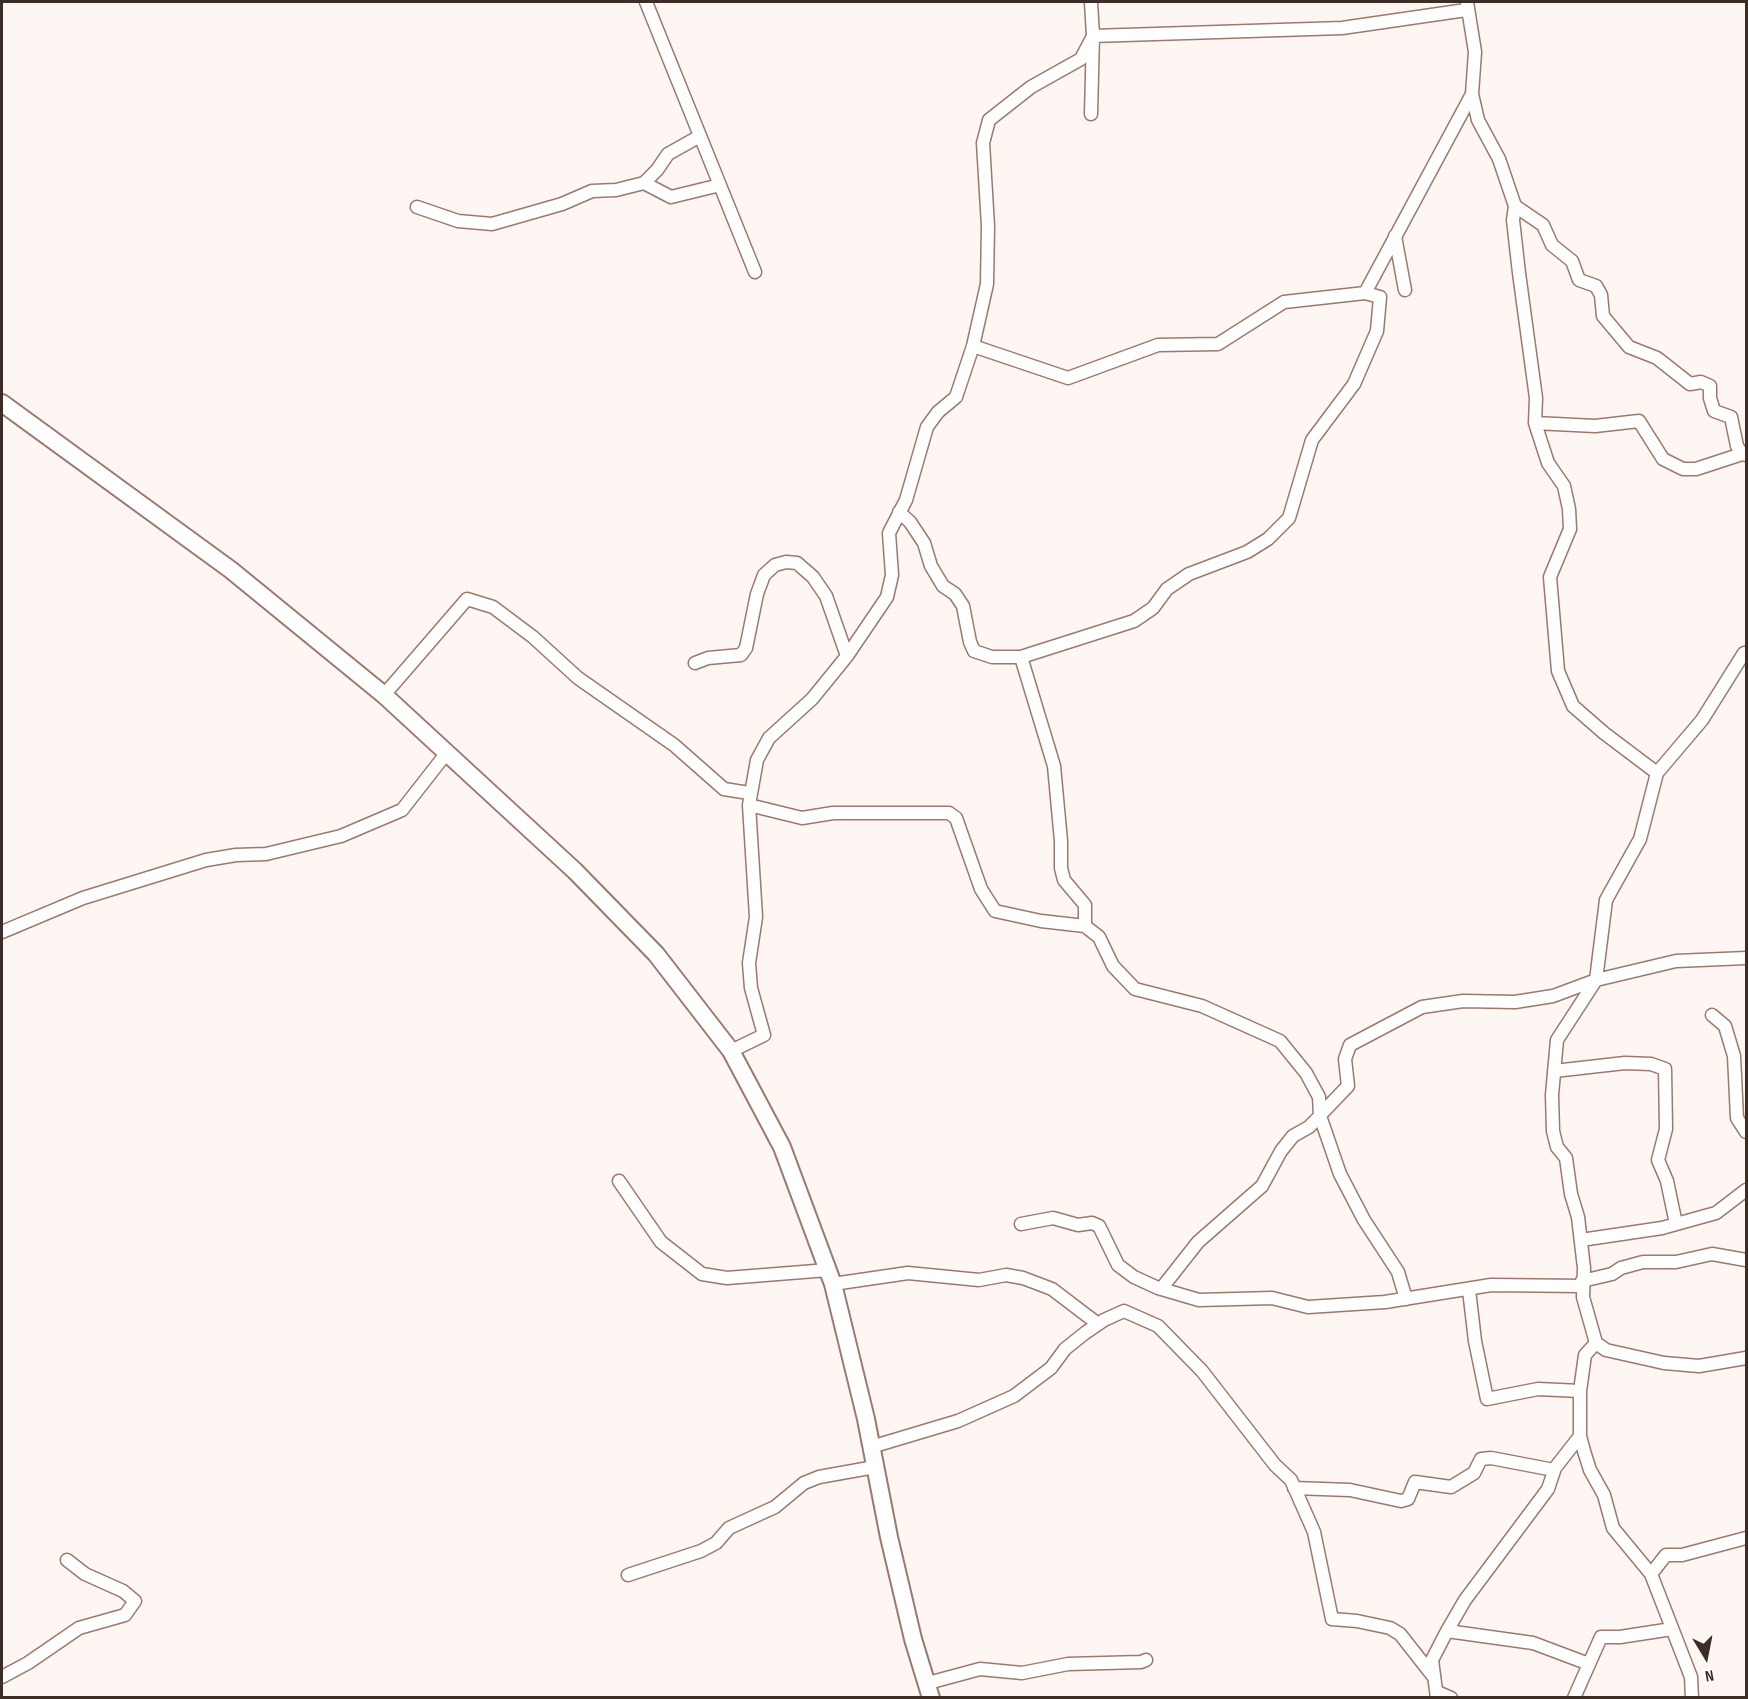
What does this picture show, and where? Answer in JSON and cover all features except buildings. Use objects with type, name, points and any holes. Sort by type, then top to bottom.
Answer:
[{"type":"street","points":[[646,2],[755,272]]},
{"type":"street","points":[[1090,2],[1093,36],[1091,114]]},
{"type":"street","points":[[1093,36],[1342,28],[1466,6],[1475,52],[1472,94],[1478,120],[1500,159],[1515,206],[1513,220],[1536,398],[1535,423],[1548,463],[1564,486],[1569,509],[1570,529],[1550,576],[1558,671],[1573,706],[1656,773]]},
{"type":"street","points":[[731,1051],[764,1035],[751,988],[749,963],[756,917],[749,799],[757,760],[769,738],[812,699],[847,656],[887,597],[892,575],[889,533],[906,500],[927,427],[938,412],[956,397],[973,346],[987,284],[988,226],[983,143],[989,120],[1031,87],[1081,59],[1093,36]]},
{"type":"street","points":[[1365,293],[1472,94]]},
{"type":"street","points":[[417,207],[458,222],[492,224],[562,204],[592,191],[616,190],[644,183],[668,154],[700,136]]},
{"type":"street","points":[[644,183],[671,197],[720,185]]},
{"type":"street","points":[[1515,206],[1543,225],[1552,245],[1572,261],[1578,280],[1596,286],[1601,295],[1603,316],[1629,347],[1657,358],[1690,384],[1701,382],[1710,386],[1710,398],[1714,411],[1731,417],[1737,446],[1744,455],[1696,469],[1683,469],[1663,459],[1639,421],[1595,426],[1535,423]]},
{"type":"street","points":[[1395,236],[1405,290]]},
{"type":"street","points":[[899,512],[910,522],[924,543],[931,566],[943,586],[955,594],[963,606],[974,651],[992,657],[1020,657],[1134,621],[1154,608],[1167,589],[1190,574],[1247,552],[1281,528],[1296,500],[1312,440],[1354,384],[1377,331],[1380,297],[1365,293],[1284,302],[1218,344],[1158,345],[1068,378],[973,346]]},
{"type":"street","points":[[2,403],[231,570],[384,695],[435,742],[445,755],[575,871],[648,946],[731,1051],[782,1147],[831,1277],[913,1639],[930,1690],[980,1669],[1022,1673],[1068,1664],[1146,1660]]},
{"type":"street","points":[[695,663],[708,658],[741,655],[747,648],[757,594],[764,575],[775,565],[786,562],[797,563],[813,577],[826,596],[847,656]]},
{"type":"street","points":[[384,695],[467,599],[493,607],[533,638],[578,678],[674,745],[724,789],[802,818],[833,813],[949,813],[956,818],[981,889],[995,911],[1041,921],[1085,926],[1099,937],[1113,966],[1135,989],[1202,1006],[1280,1041],[1306,1073],[1319,1097],[1321,1114],[1340,1174],[1364,1220],[1398,1272],[1406,1299]]},
{"type":"street","points":[[1745,652],[1702,720],[1656,773],[1640,839],[1606,900],[1596,980],[1557,1040],[1553,1131],[1557,1147],[1566,1158],[1581,1240],[1584,1268],[1582,1283],[1596,1343],[1606,1350],[1664,1363],[1699,1366],[1746,1358]]},
{"type":"street","points":[[1020,657],[1054,766],[1061,842],[1060,868],[1064,880],[1085,905],[1085,926]]},
{"type":"street","points":[[2,932],[83,898],[206,860],[236,855],[266,854],[341,836],[402,810],[445,755]]},
{"type":"street","points":[[1161,1289],[1198,1242],[1262,1186],[1281,1151],[1293,1136],[1309,1127],[1347,1086],[1345,1059],[1350,1045],[1422,1007],[1463,1001],[1515,1002],[1544,998],[1596,980],[1676,961],[1746,958]]},
{"type":"street","points":[[1712,1015],[1725,1026],[1734,1056],[1737,1118],[1746,1132]]},
{"type":"street","points":[[1554,1071],[1625,1063],[1651,1064],[1665,1069],[1666,1129],[1658,1160],[1667,1181],[1676,1224]]},
{"type":"street","points":[[619,1181],[661,1242],[702,1274],[728,1278],[831,1277],[908,1273],[979,1280],[1006,1275],[1023,1278],[1052,1289],[1098,1324]]},
{"type":"street","points":[[1581,1240],[1676,1224],[1716,1213],[1746,1190]]},
{"type":"street","points":[[1021,1224],[1053,1218],[1078,1225],[1092,1223],[1099,1226],[1118,1265],[1134,1277],[1161,1289],[1199,1300],[1272,1298],[1308,1307],[1406,1299],[1491,1285],[1582,1283],[1643,1262],[1676,1262],[1712,1254],[1746,1260]]},
{"type":"street","points":[[1470,1290],[1475,1341],[1486,1399],[1538,1389],[1580,1391]]},
{"type":"street","points":[[871,1447],[958,1421],[1014,1396],[1051,1368],[1065,1349],[1098,1324],[1124,1311],[1158,1326],[1202,1371],[1275,1465],[1291,1480],[1314,1532],[1332,1619],[1357,1621],[1390,1628],[1400,1634],[1433,1676]]},
{"type":"street","points":[[1596,1343],[1585,1354],[1580,1391],[1580,1436],[1590,1470],[1604,1495],[1613,1528],[1651,1574],[1691,1677],[1692,1698]]},
{"type":"street","points":[[1451,1698],[1437,1695],[1432,1660],[1465,1600],[1548,1489],[1554,1470],[1580,1436]]},
{"type":"street","points":[[1294,1488],[1350,1490],[1401,1501],[1408,1498],[1415,1482],[1450,1487],[1474,1473],[1481,1459],[1491,1458],[1554,1470]]},
{"type":"street","points":[[628,1575],[701,1551],[716,1543],[729,1528],[775,1507],[804,1483],[819,1477],[875,1467]]},
{"type":"street","points":[[1651,1574],[1666,1555],[1682,1555],[1746,1538]]},
{"type":"street","points":[[2,1677],[79,1628],[124,1615],[135,1601],[123,1591],[85,1574],[67,1560]]},
{"type":"street","points":[[1574,1698],[1601,1637],[1620,1637],[1672,1629]]},
{"type":"street","points":[[1447,1631],[1533,1643],[1589,1664]]}]
